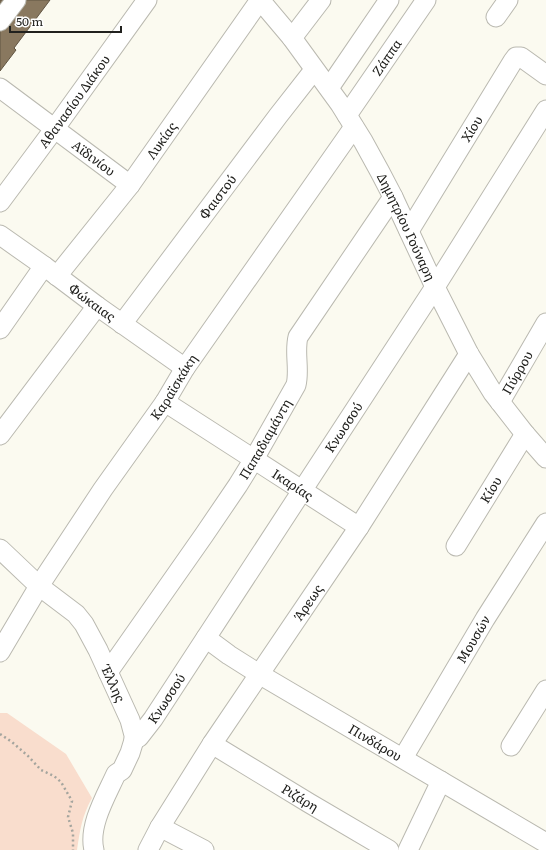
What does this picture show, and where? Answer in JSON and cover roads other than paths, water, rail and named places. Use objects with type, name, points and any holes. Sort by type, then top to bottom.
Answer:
[{"type":"street","points":[[0,21],[16,0]]},
{"type":"street","name":"Αθανασίου Διάκου","points":[[0,202],[147,0]]},
{"type":"street","name":"Δημητρίου Γούναρη","points":[[260,0],[292,38],[351,121],[392,197],[435,288],[469,354],[500,402],[546,458]]},
{"type":"street","name":"Λυκίας","points":[[0,329],[130,184],[260,0]]},
{"type":"street","points":[[292,38],[321,0]]},
{"type":"street","points":[[329,88],[389,0]]},
{"type":"street","name":"Ζάππα","points":[[351,121],[426,0]]},
{"type":"street","points":[[496,17],[508,0]]},
{"type":"street","name":"Χίου","points":[[409,231],[516,57],[521,57],[546,75]]},
{"type":"street","name":"Φαιστού","points":[[122,324],[314,70]]},
{"type":"street","name":"Αϊδινίου","points":[[0,88],[130,184]]},
{"type":"street","name":"Κνωσσού","points":[[134,740],[139,737],[153,719],[435,288],[546,110]]},
{"type":"street","name":"Καραϊσκάκη","points":[[0,652],[39,586],[103,490],[165,402],[185,368],[351,121]]},
{"type":"street","name":"Παπαδιαμάντη","points":[[108,672],[254,459],[296,385],[298,377],[296,344],[298,337],[392,197]]},
{"type":"street","name":"Φώκαιας","points":[[0,235],[51,271],[96,306],[185,368]]},
{"type":"street","points":[[0,435],[96,306]]},
{"type":"street","name":"Πύρρου","points":[[500,402],[546,323]]},
{"type":"street","name":"Άρεως","points":[[148,850],[160,827],[212,744],[359,527],[469,354]]},
{"type":"street","name":"Ικαρίας","points":[[165,402],[359,527]]},
{"type":"street","name":"Κίου","points":[[456,546],[525,434]]},
{"type":"street","name":"Μουσών","points":[[403,758],[485,619],[546,523]]},
{"type":"street","name":"Έλλης","points":[[0,549],[39,586],[76,614],[86,628],[130,720],[134,740]]},
{"type":"street","name":"Πινδάρου","points":[[206,638],[229,655],[260,674],[546,843]]},
{"type":"street","points":[[511,746],[546,690]]},
{"type":"street","points":[[94,850],[92,844],[96,818],[116,774],[122,770],[126,762],[134,740]]},
{"type":"street","name":"Ριζάρη","points":[[212,744],[389,850]]},
{"type":"street","points":[[408,850],[441,781]]},
{"type":"street","points":[[160,827],[204,850]]}]
